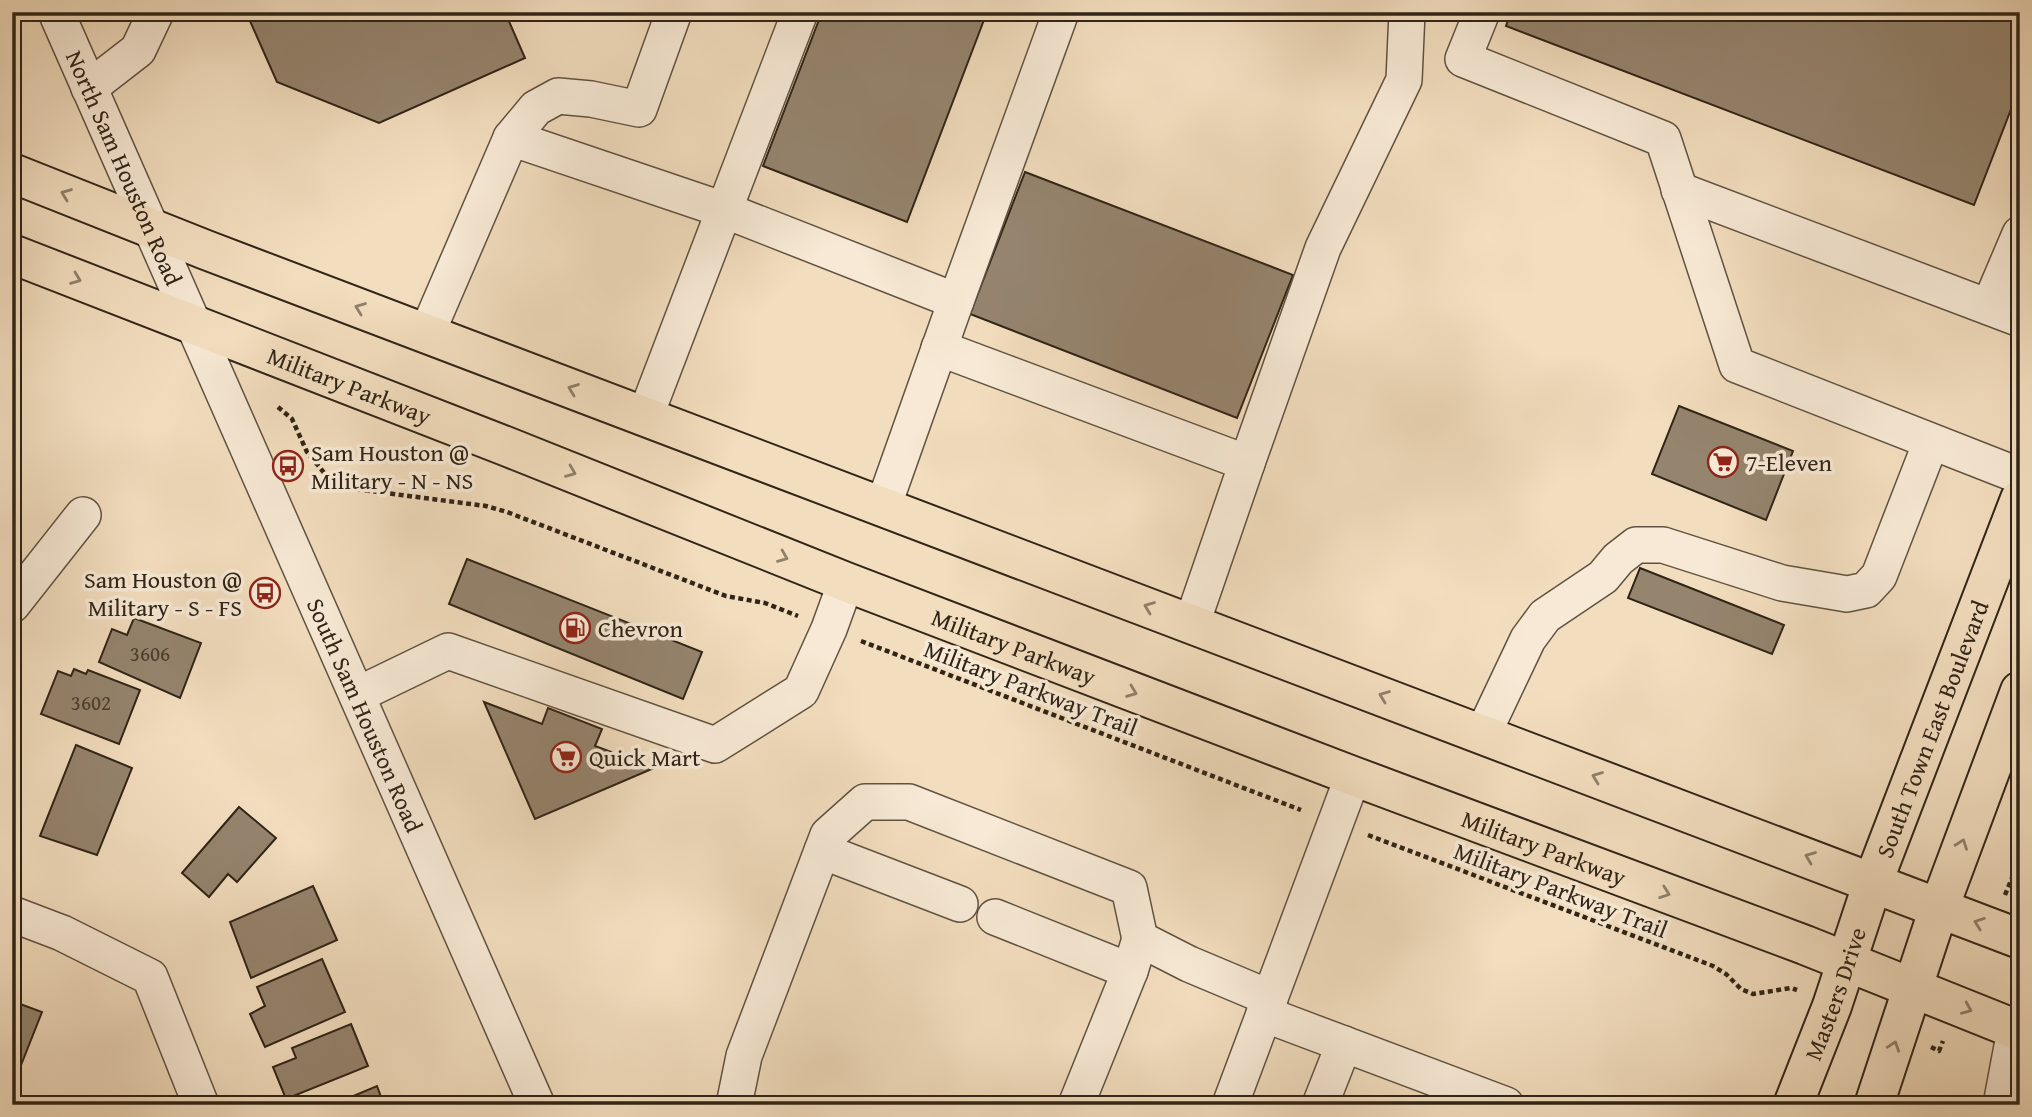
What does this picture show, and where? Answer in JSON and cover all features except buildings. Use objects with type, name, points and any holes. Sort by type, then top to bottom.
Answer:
[{"type":"main road","points":[[12,173],[645,417],[2020,939]]},
{"type":"main road","name":"Military Parkway","points":[[12,254],[508,446],[846,582],[1847,962],[2017,1031]]},
{"type":"main road","name":"South Town East Boulevard","points":[[1873,882],[2020,499]]},
{"type":"main road","points":[[1874,1105],[1939,908],[2020,691]]},
{"type":"main road","name":"Masters Drive","points":[[1793,1105],[1832,1006],[1873,882]]},
{"type":"street","name":"North Sam Houston Road","points":[[56,12],[194,324]]},
{"type":"street","points":[[89,88],[138,50],[156,12]]},
{"type":"street","points":[[426,333],[511,138],[536,108],[558,96],[591,99],[639,110],[674,12]]},
{"type":"street","points":[[645,417],[800,12]]},
{"type":"street","points":[[883,507],[1061,12]]},
{"type":"street","points":[[1192,623],[1323,248],[1404,80],[1407,12]]},
{"type":"street","points":[[1482,12],[1464,59],[1663,139],[1737,365],[2020,476]]},
{"type":"street","points":[[511,138],[724,210],[956,300]]},
{"type":"street","points":[[1679,190],[2004,313],[2020,234]]},
{"type":"street","name":"South Sam Houston Road","points":[[194,324],[537,1105]]},
{"type":"street","points":[[939,348],[1247,463]]},
{"type":"street","points":[[1483,734],[1528,639],[1545,616],[1603,577],[1618,559],[1636,545],[1663,545],[1782,583],[1847,594],[1866,590],[1879,576],[1931,442]]},
{"type":"street","points":[[12,605],[83,515]]},
{"type":"street","points":[[357,695],[448,651],[715,745],[801,691],[829,629],[846,582]]},
{"type":"street","points":[[1230,1105],[1353,776]]},
{"type":"street","points":[[734,1105],[744,1056],[828,835],[865,802],[909,802],[1129,888],[1135,955],[1076,1105]]},
{"type":"street","points":[[822,851],[960,904]]},
{"type":"street","points":[[12,914],[62,933],[150,977],[201,1105]]},
{"type":"street","points":[[995,917],[1135,955],[1189,964],[1344,1044],[1506,1105]]},
{"type":"street","points":[[2001,1105],[2017,1031]]},
{"type":"street","points":[[1320,1105],[1344,1044]]},
{"type":"path","name":"Military Parkway Trail","points":[[278,407],[292,419],[307,452],[330,480],[355,489],[486,506],[507,512],[726,596],[765,603],[1713,966],[1741,989],[1753,994],[1791,988]]},
{"type":"path","points":[[2018,863],[2020,854]]},
{"type":"place","name":"7-Eleven","points":[[1723,462]]},
{"type":"place","name":"Sam Houston @ Military - N - NS","points":[[288,466]]},
{"type":"place","name":"Sam Houston @ Military - S - FS","points":[[265,593]]},
{"type":"place","name":"Chevron","points":[[575,628]]},
{"type":"place","name":"Quick Mart","points":[[566,757]]}]
